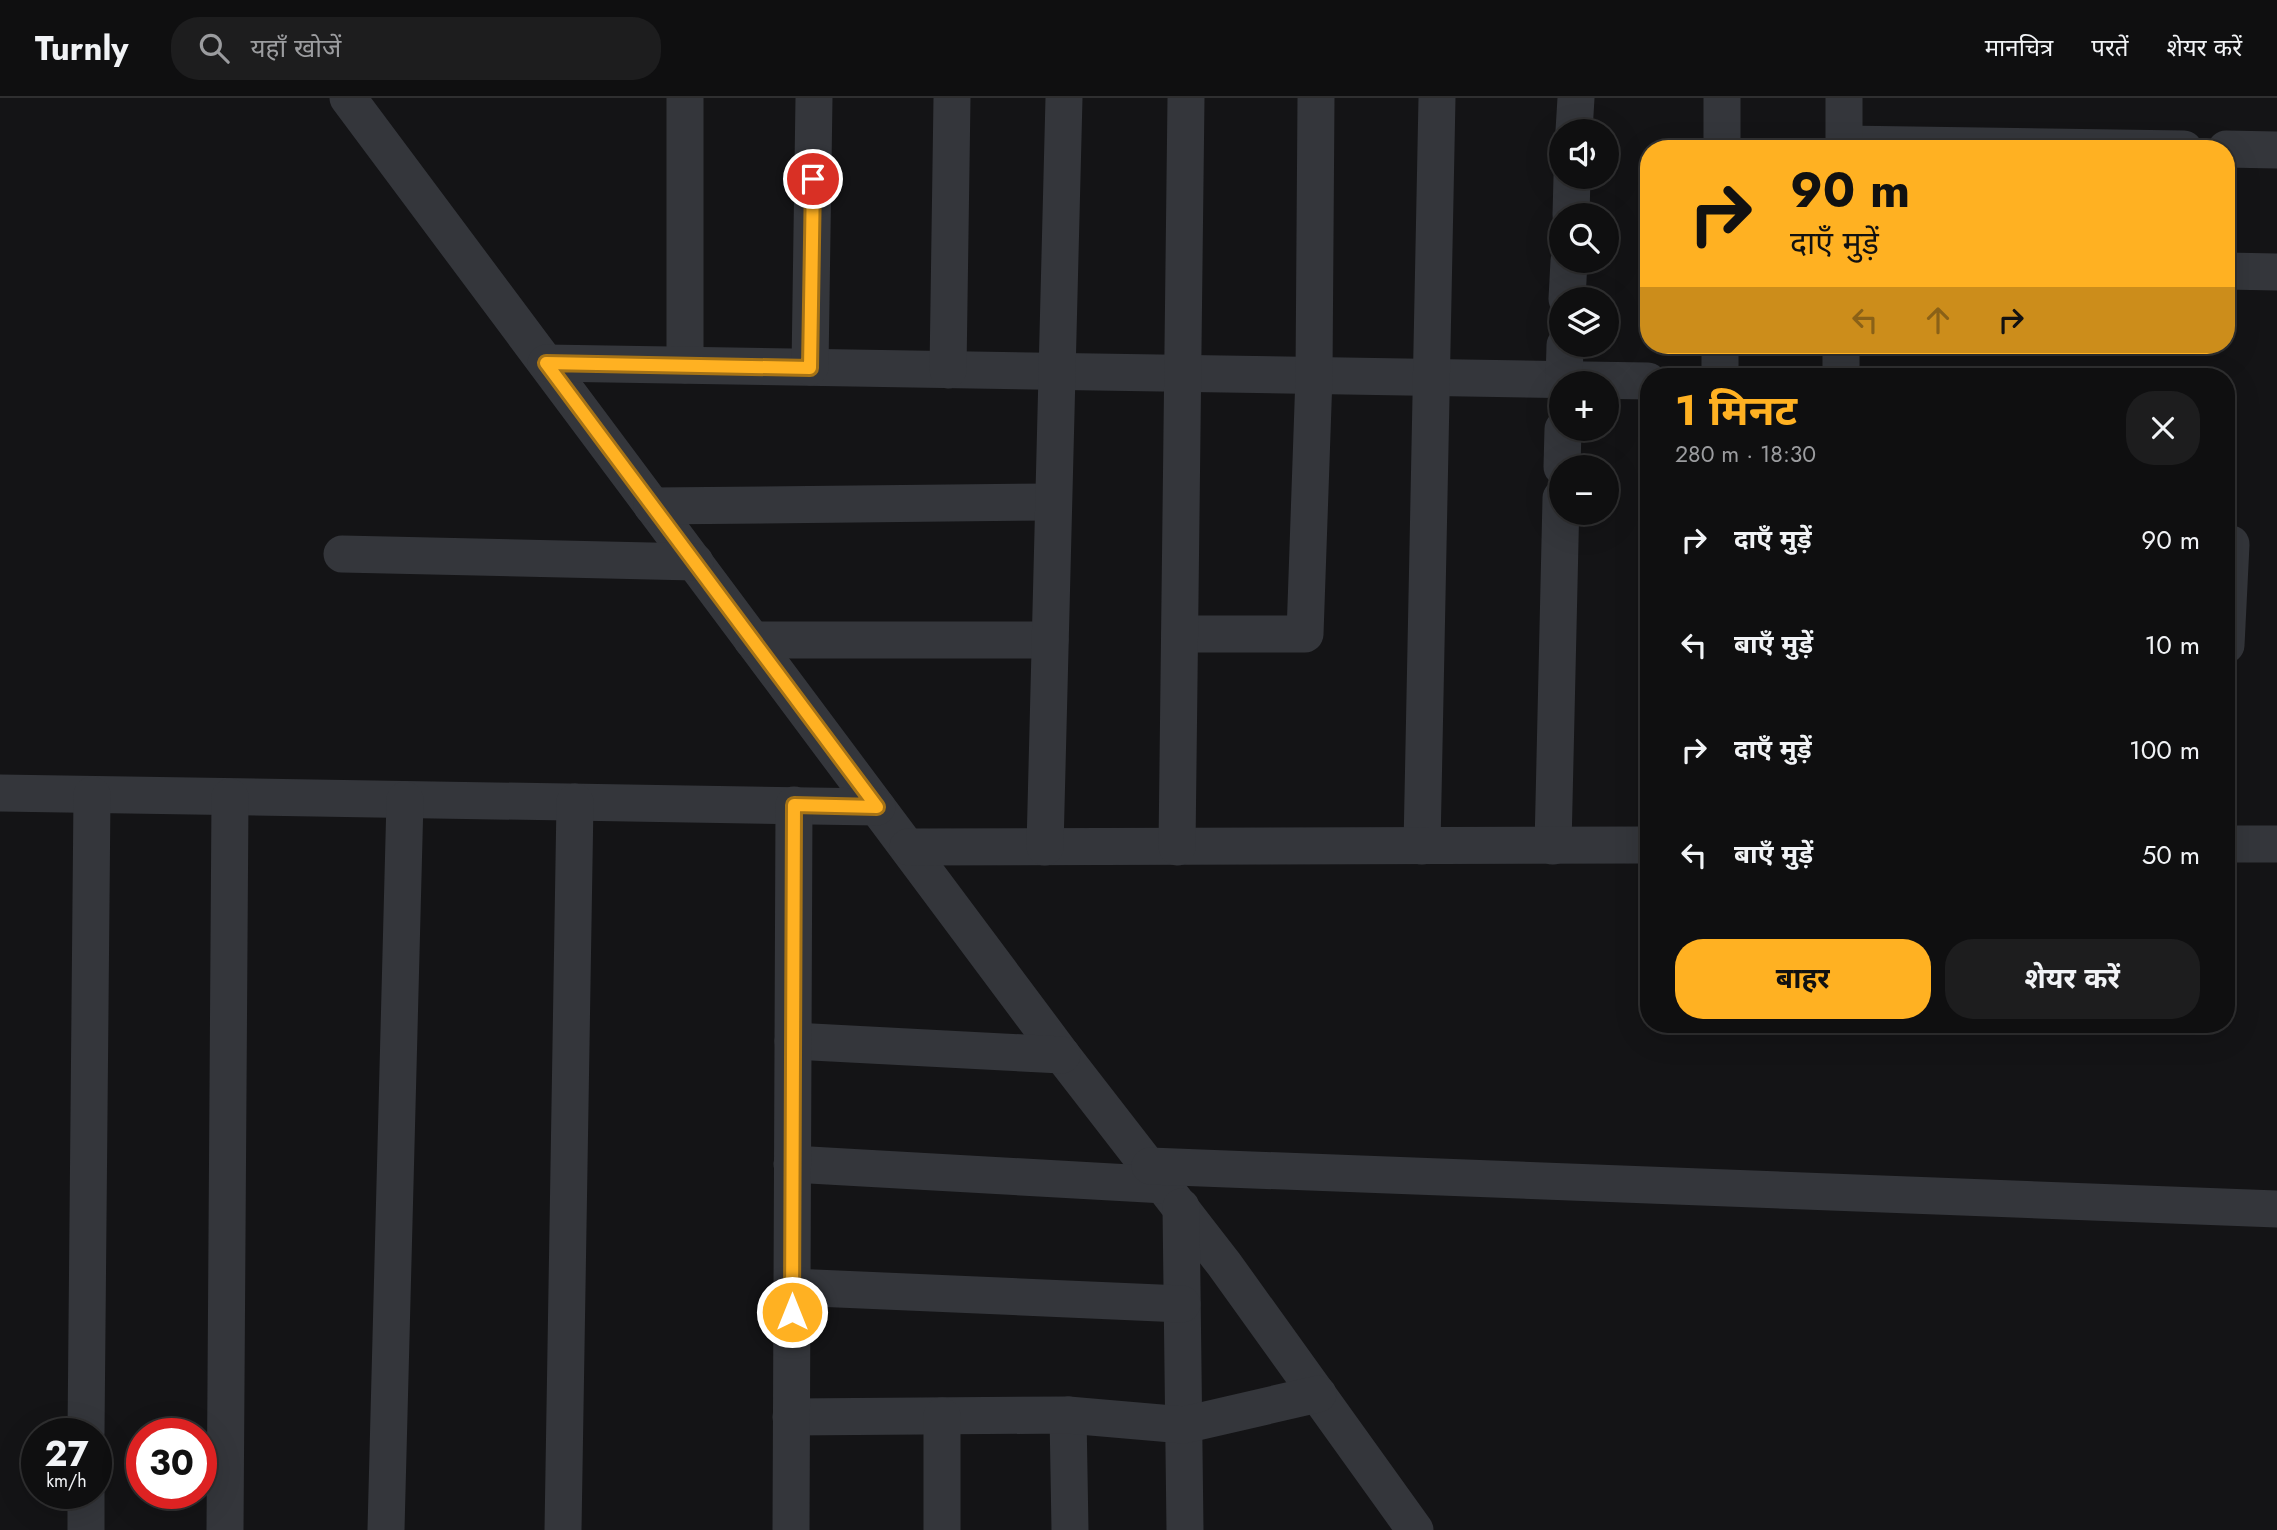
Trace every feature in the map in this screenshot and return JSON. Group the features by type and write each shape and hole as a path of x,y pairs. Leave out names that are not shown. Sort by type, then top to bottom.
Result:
{"street":[{"path":"348,98 1062,1055 1165,1186 1415,1530"},
{"path":"685,98 685,365"},
{"path":"810,368 814,98"},
{"path":"948,370 951,98"},
{"path":"1045,847 1064,98"},
{"path":"1177,846 1186,98"},
{"path":"1180,634 1305,634 1314,376 1316,98"},
{"path":"1422,846 1437,98"},
{"path":"1575,119 1576,98"},
{"path":"1721,140 1722,98"},
{"path":"1844,98 1844,140"},
{"path":"2235,149 2277,150"},
{"path":"2235,271 2277,272"},
{"path":"546,363 1432,378 1564,369 1640,381"},
{"path":"652,506 1053,502"},
{"path":"1553,846 1560,525"},
{"path":"342,554 695,562"},
{"path":"752,640 1050,640"},
{"path":"0,793 877,807"},
{"path":"86,1418 92,795"},
{"path":"225,1530 230,797"},
{"path":"386,1530 405,800"},
{"path":"563,1530 575,802"},
{"path":"791,1530 794,805"},
{"path":"2235,844 2277,844"},
{"path":"908,848 1640,845"},
{"path":"793,1041 1062,1055"},
{"path":"792,1164 1165,1186 2277,1209"},
{"path":"1165,1186 1182,1304 1185,1530"},
{"path":"792,1287 1182,1304"},
{"path":"791,1417 1068,1415 1184,1425 1318,1394"},
{"path":"1068,1415 1070,1530"},
{"path":"942,1416 942,1530"},
{"path":"86,1509 86,1530"}],"route":[{"path":"792,1312 794,805 877,807 546,363 810,368 813,179"}]}
